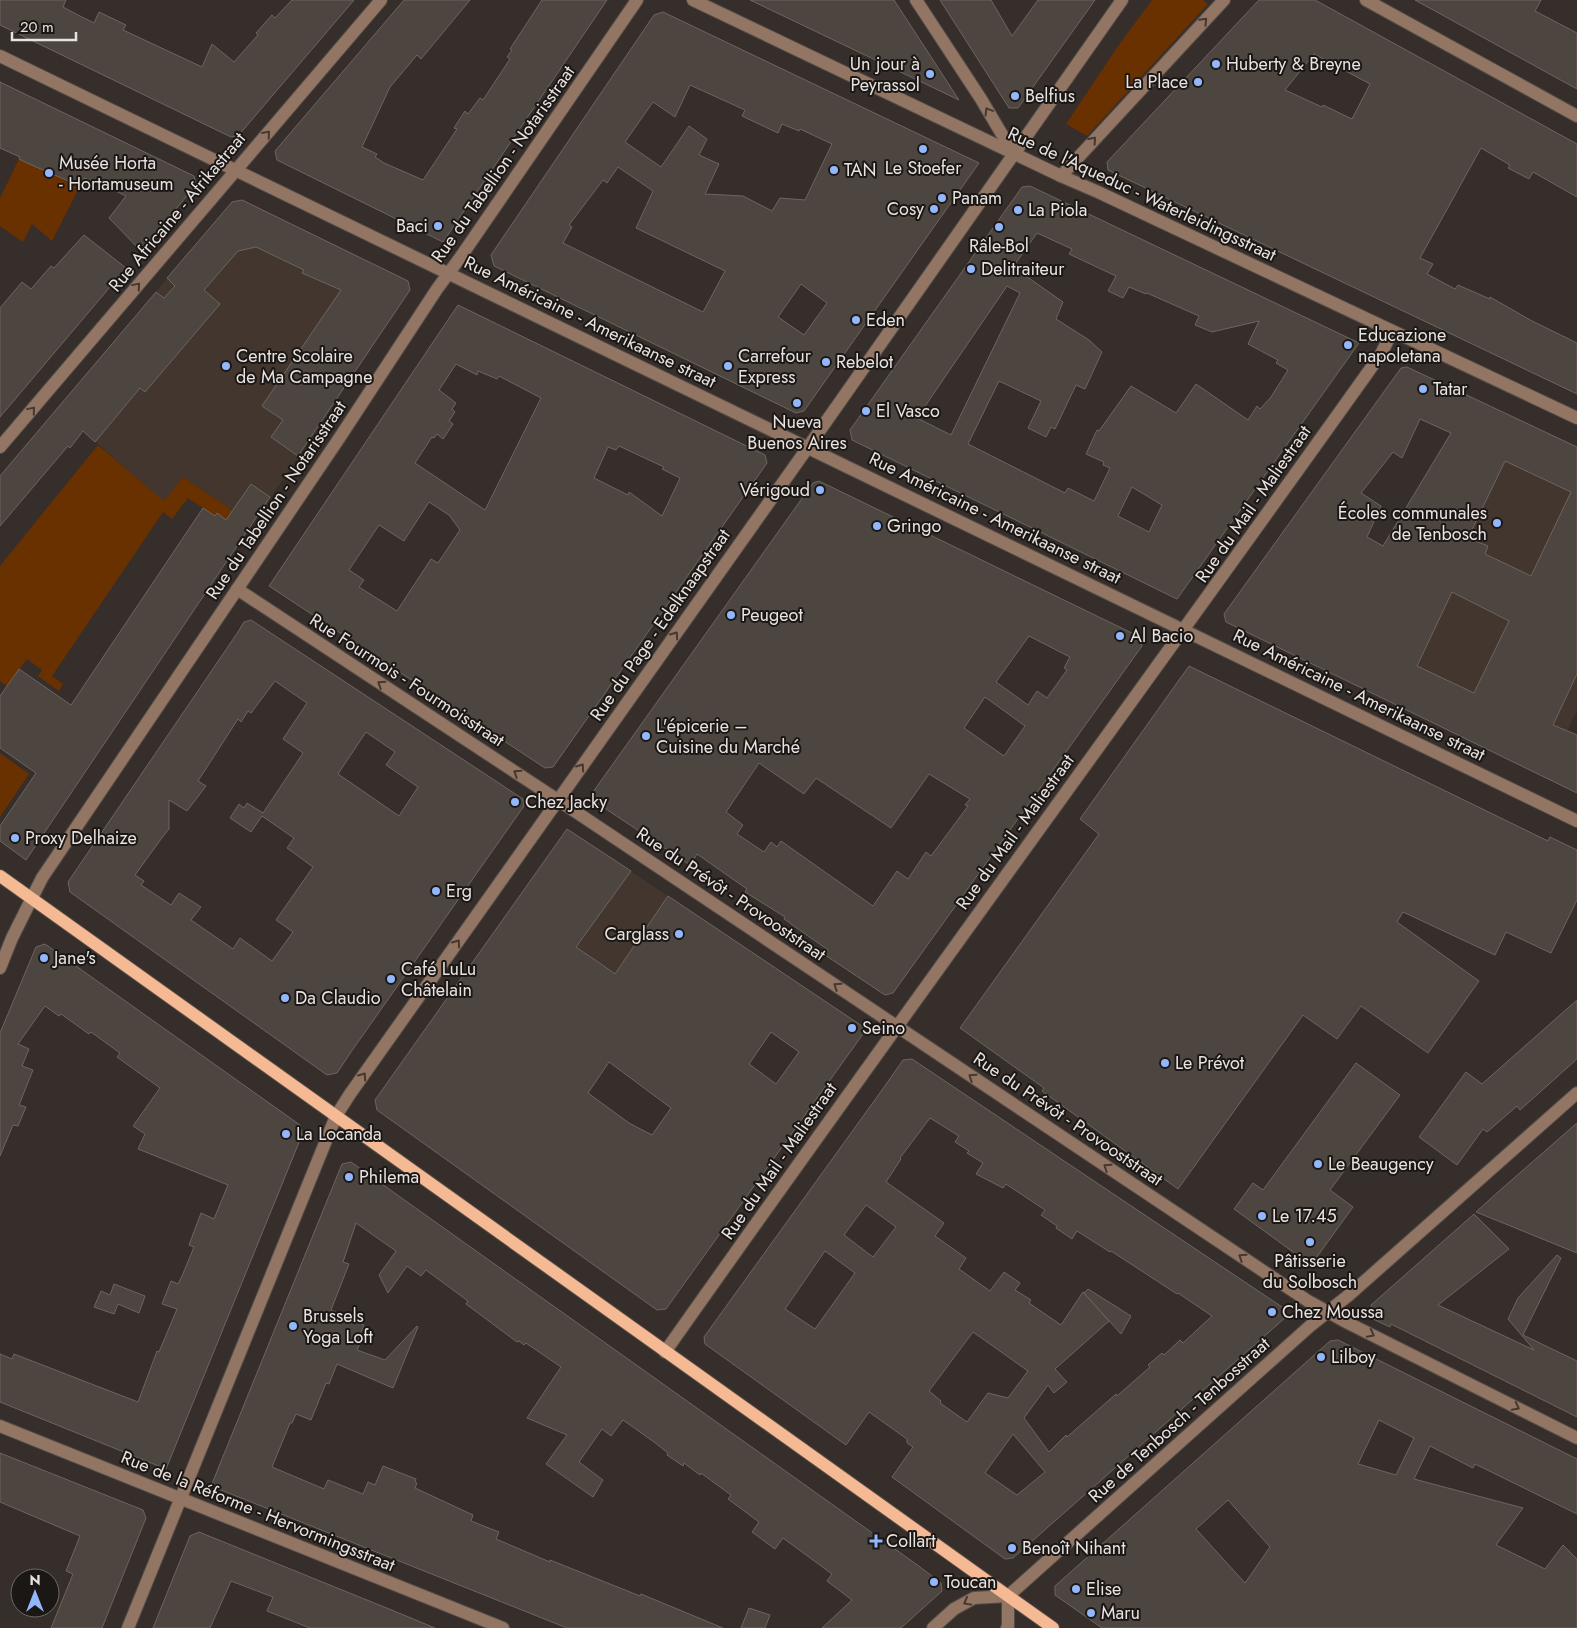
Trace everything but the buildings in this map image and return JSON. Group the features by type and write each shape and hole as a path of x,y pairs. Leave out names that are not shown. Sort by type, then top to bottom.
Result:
{"main road":[{"path":"0,876 1053,1628"}],"street":[{"name":"Rue Africaine - Afrikastraat","path":"0,447 381,0"},
{"name":"Rue du Tabellion - Notarisstraat","path":"0,968 12,938 42,878 449,273 637,0"},
{"name":"Rue de l'Aqueduc - Waterleidingsstraat","path":"693,0 1060,176 1098,192 1577,418"},
{"path":"916,0 981,99 1013,153"},
{"name":"Rue du Page - Edelknaapstraat","path":"128,1628 336,1116 1122,0"},
{"path":"1060,176 1224,0"},
{"path":"1366,0 1577,116"},
{"name":"Rue Américaine - Amerikaanse straat","path":"0,56 1577,820"},
{"name":"Rue du Mail - Maliestraat","path":"666,1352 897,1026 1381,354 1392,332"},
{"name":"Rue Fourmois - Fourmoisstraat","path":"237,589 558,800"},
{"name":"Rue du Prévôt - Provooststraat","path":"558,800 1300,1296 1577,1438"},
{"name":"Rue de Tenbosch - Tenbosstraat","path":"1008,1596 1577,1093"},
{"name":"Rue de la Réforme - Hervormingsstraat","path":"0,1426 503,1628"},
{"path":"933,1628 954,1609 974,1598 1008,1596 1008,1626 1006,1628"}],"shaded area":[{"path":"1152,0 1203,0 1208,4 1087,136 1066,124 1118,46"},
{"path":"19,159 80,186 52,241 32,224 23,242 0,226 0,198"},
{"name":"Centre Scolaire de Ma Campagne","path":"242,200 408,281 410,290 253,524 183,477 164,502 57,408 232,202"},
{"name":"Écoles communales de Tenbosch","path":"1474,401 1577,448 1577,710 1563,740 1528,722 1510,760 1343,679"},
{"path":"98,445 164,501 183,477 253,524 244,535 217,514 215,516 188,498 172,519 163,512 52,676 63,684 59,691 38,676 42,670 27,659 7,686 0,681 0,566"},
{"path":"0,753 29,774 0,817"},
{"path":"567,829 668,896 615,974 514,903"}],"place":[{"name":"Huberty & Breyne","path":"1216,64"},
{"name":"Un jour à Peyrassol","path":"930,74"},
{"name":"La Place","path":"1198,82"},
{"name":"Belfius","path":"1015,96"},
{"name":"Le Stoefer","path":"923,149"},
{"name":"TAN","path":"834,170"},
{"name":"Musée Horta - Hortamuseum","path":"49,173"},
{"name":"Panam","path":"942,198"},
{"name":"Cosy","path":"934,209"},
{"name":"La Piola","path":"1018,210"},
{"name":"Baci","path":"438,226"},
{"name":"Râle-Bol","path":"999,227"},
{"name":"Delitraiteur","path":"971,269"},
{"name":"Eden","path":"856,320"},
{"name":"Educazione napoletana","path":"1348,345"},
{"name":"Rebelot","path":"826,362"},
{"name":"Centre Scolaire de Ma Campagne","path":"226,366"},
{"name":"Carrefour Express","path":"728,366"},
{"name":"Tatar","path":"1423,389"},
{"name":"Nueva Buenos Aires","path":"797,403"},
{"name":"El Vasco","path":"866,411"},
{"name":"Vérigoud","path":"820,490"},
{"name":"Écoles communales de Tenbosch","path":"1497,523"},
{"name":"Gringo","path":"877,526"},
{"name":"Peugeot","path":"731,615"},
{"name":"Al Bacio","path":"1120,636"},
{"name":"L'épicerie – Cuisine du Marché","path":"646,736"},
{"name":"Chez Jacky","path":"515,802"},
{"name":"Proxy Delhaize","path":"15,838"},
{"name":"Erg","path":"436,891"},
{"name":"Carglass","path":"679,934"},
{"name":"Jane's","path":"44,958"},
{"name":"Café LuLu Châtelain","path":"391,979"},
{"name":"Da Claudio","path":"285,998"},
{"name":"Seino","path":"852,1028"},
{"name":"Le Prévot","path":"1165,1063"},
{"name":"La Locanda","path":"286,1134"},
{"name":"Le Beaugency","path":"1318,1164"},
{"name":"Philema","path":"349,1177"},
{"name":"Le 17.45","path":"1262,1216"},
{"name":"Pâtisserie du Solbosch","path":"1310,1242"},
{"name":"Chez Moussa","path":"1272,1312"},
{"name":"Brussels Yoga Loft","path":"293,1326"},
{"name":"Lilboy","path":"1321,1357"},
{"name":"Collart","path":"876,1541"},
{"name":"Benoît Nihant","path":"1012,1548"},
{"name":"Toucan","path":"934,1582"},
{"name":"Elise","path":"1076,1589"},
{"name":"Maru","path":"1091,1613"}]}
